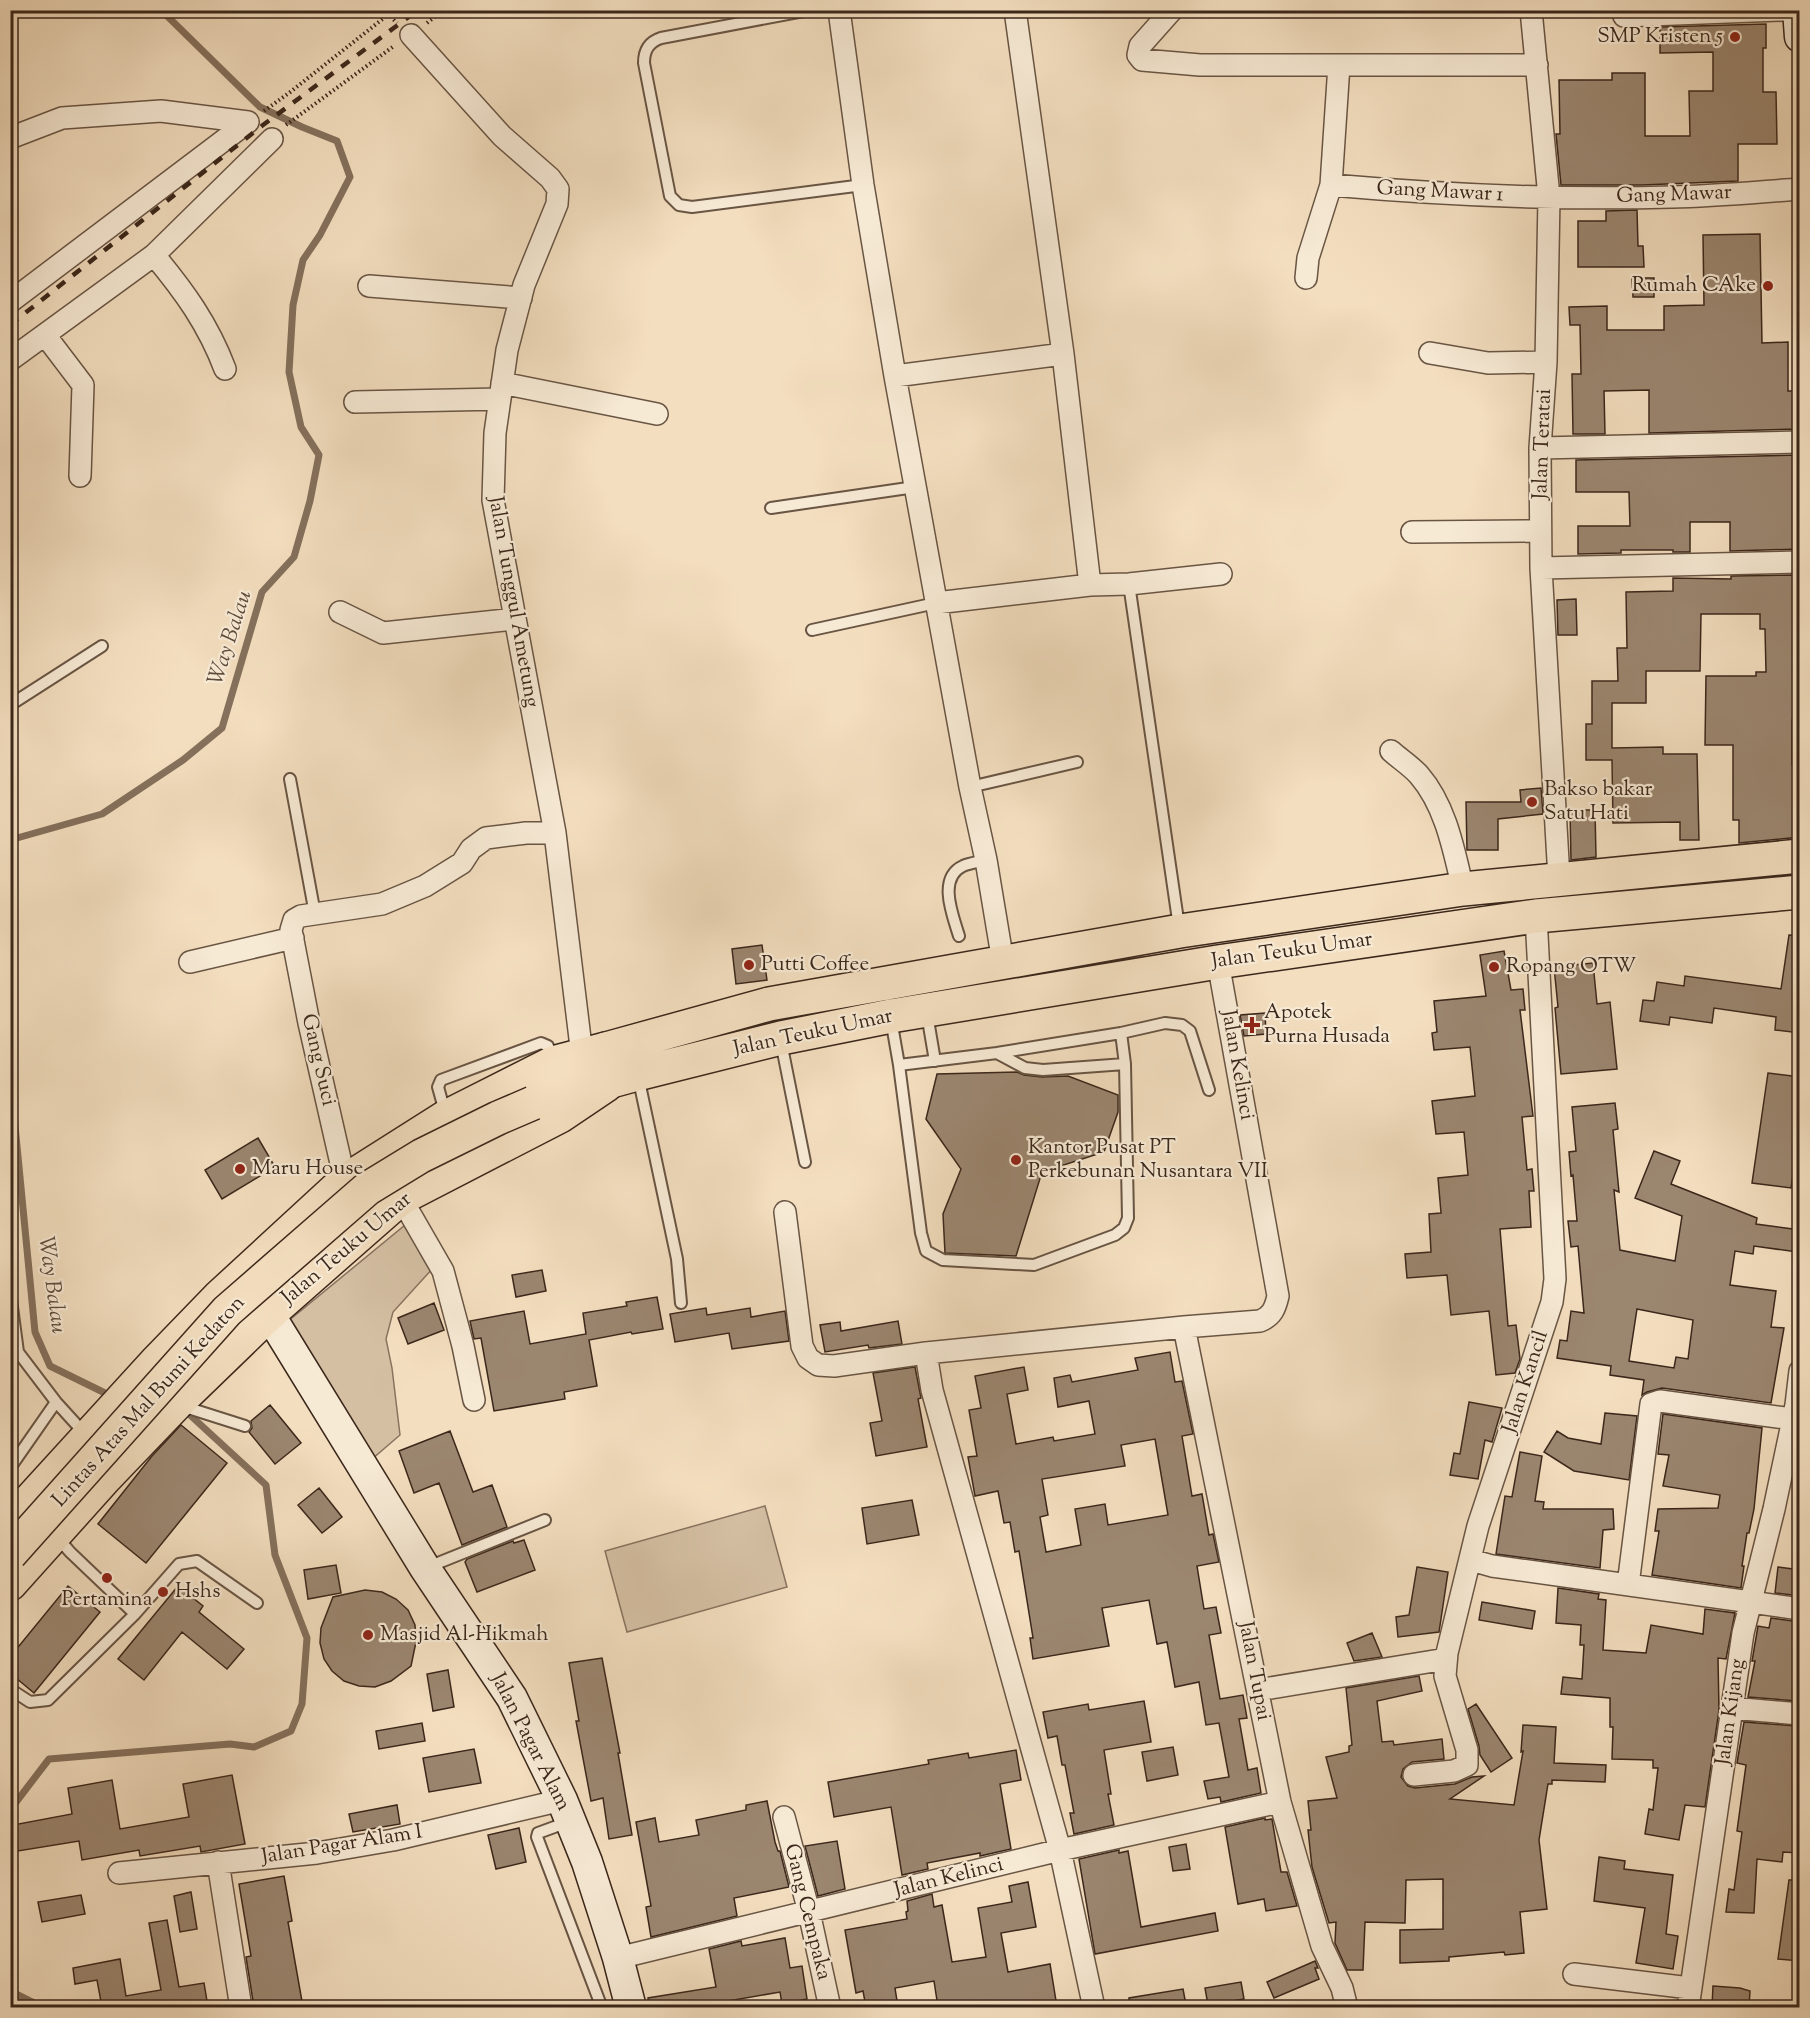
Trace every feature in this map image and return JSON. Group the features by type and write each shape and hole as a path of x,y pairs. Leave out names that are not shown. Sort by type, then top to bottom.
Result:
{"main road":[{"name":"Jalan Teuku Umar","path":"21,1511 158,1360 219,1297 345,1181 446,1117 594,1069 769,1004 1180,930 1463,889 1800,856"},
{"name":"Jalan Teuku Umar","path":"10,1584 106,1477 194,1405 269,1314 401,1198 560,1116 594,1069 781,1038 891,1016 1218,962 1536,916 1800,892"},
{"name":"Lintas Atas Mal Bumi Kedaton","path":"10,1554 227,1311 367,1189 421,1156 533,1102 594,1069"},
{"path":"158,1360 154,1374 159,1388 194,1405"},
{"path":"21,1511 55,1492 66,1497 67,1515 56,1533"}],"street":[{"path":"838,10 863,184 895,376 1003,962"},
{"path":"1016,10 1063,354 1090,585"},
{"path":"1172,10 1140,46 1138,55 1142,60 1200,65 1537,65"},
{"name":"Jalan Teratai","path":"1531,10 1549,196 1546,362 1540,448 1540,531 1559,878"},
{"path":"1624,16 1783,10"},
{"path":"1798,10 1800,37"},
{"name":"Jalan Tunggul Ametung","path":"411,35 502,136 550,178 558,189 557,204 524,285 507,350 495,433 493,500 555,832 594,1069"},
{"path":"1306,278 1308,258 1331,184 1339,64"},
{"path":"10,138 62,118 161,111 248,122 10,302"},
{"path":"10,360 154,255 272,139"},
{"name":"Gang Mawar 1","path":"1331,184 1396,191 1549,196"},
{"name":"Gang Mawar","path":"1549,196 1672,197 1800,189"},
{"path":"154,255 184,291 214,340 225,369"},
{"path":"369,286 521,298"},
{"path":"45,335 83,385 80,476"},
{"path":"1430,353 1488,363 1546,362"},
{"path":"895,376 1063,354"},
{"path":"355,402 501,391 657,414"},
{"path":"1540,448 1800,442"},
{"path":"1412,532 1540,531"},
{"path":"1541,568 1800,562"},
{"path":"936,603 1090,585 1129,584 1221,574"},
{"path":"340,612 383,633 515,619"},
{"path":"1390,751 1419,776 1434,797 1451,841 1463,889"},
{"path":"190,962 293,938 291,930 294,920 301,916 382,904 424,886 462,863 471,849 486,838 555,832"},
{"name":"Jalan Kancil","path":"1414,1775 1454,1771 1467,1766 1467,1750 1445,1676 1446,1659 1478,1526 1552,1302 1555,1279 1536,916"},
{"name":"Gang Suci","path":"293,938 309,1023 345,1181"},
{"name":"Jalan Kelinci","path":"1184,1327 1260,1321 1268,1318 1275,1309 1278,1296 1218,962"},
{"path":"401,1198 443,1271 463,1346 474,1400"},
{"path":"785,1212 802,1346 808,1358 818,1365 834,1366 926,1353 1184,1327"},
{"name":"Jalan Pagar Alam","path":"269,1314 425,1568 512,1698 566,1811 587,1862 618,1958 617,2005"},
{"name":"Jalan Tupai","path":"1184,1327 1280,1802 1322,1946 1342,1988 1347,2007"},
{"path":"926,1353 932,1390 1060,1850 1094,2007"},
{"name":"Jalan Kijang","path":"1689,1998 1743,1633 1796,1420 1800,1371"},
{"path":"1628,1585 1649,1407 1653,1402 1660,1401 1796,1420"},
{"path":"1471,1560 1492,1566 1800,1609"},
{"path":"1258,1690 1446,1659"},
{"path":"1731,1708 1800,1714"},
{"name":"Jalan Kelinci","path":"618,1958 1060,1850 1280,1802"},
{"name":"Jalan Pagar Alam I","path":"119,1873 317,1853 566,1811"},
{"name":"Gang Cempaka","path":"784,1817 809,1912 830,2007"},
{"path":"218,1862 242,2007"},
{"path":"1574,1974 1689,1998"}],"lane":[{"path":"809,10 661,38 652,41 646,49 644,63 670,196 679,205 692,207 863,184"},
{"path":"771,508 915,487"},
{"path":"1129,584 1180,930"},
{"path":"812,630 936,603"},
{"path":"10,705 102,646"},
{"path":"970,787 1077,762"},
{"path":"290,779 315,914"},
{"path":"959,936 948,891 950,878 961,866 986,860"},
{"path":"927,1011 935,1061"},
{"path":"891,1016 921,1233 926,1251 943,1260 1034,1265 1115,1236 1124,1228 1128,1218 1125,1064 1121,1033"},
{"path":"899,1065 997,1053 1121,1033 1165,1023 1182,1025 1190,1031 1209,1090"},
{"path":"781,1038 805,1162"},
{"path":"997,1053 1025,1068 1043,1070 1125,1064"},
{"path":"594,1069 677,1259 681,1303"},
{"path":"10,1292 18,1353 56,1402 88,1437"},
{"path":"10,1468 56,1402"},
{"path":"194,1405 244,1426"},
{"path":"425,1568 545,1520"},
{"path":"56,1533 70,1552 135,1614"},
{"path":"10,1689 30,1702 48,1701 135,1614 179,1564 197,1561 257,1604"},
{"path":"566,1811 538,1833 537,1837 617,2005"}],"path":[{"path":"262,112 394,10"},
{"path":"297,116 443,10"}],"shaded area":[{"path":"410,1221 433,1268 393,1312 386,1339 400,1435 365,1465 281,1327"},
{"path":"765,1506 787,1587 627,1632 605,1551"}],"building":[{"path":"1766,24 1766,48 1763,48 1763,92 1776,92 1777,144 1738,144 1738,181 1642,185 1561,185 1556,134 1560,134 1559,80 1612,80 1612,73 1645,73 1645,136 1690,136 1689,91 1713,91 1713,52 1660,53 1660,27"},
{"path":"1637,210 1638,246 1643,246 1644,267 1578,267 1578,221 1606,221 1606,211"},
{"path":"1760,234 1762,343 1788,342 1788,391 1798,391 1798,429 1649,433 1649,390 1604,391 1605,434 1573,434 1572,374 1581,374 1580,325 1570,325 1569,307 1607,306 1607,330 1664,330 1664,306 1704,305 1703,235"},
{"path":"1632,278 1654,278 1654,297 1633,297"},
{"path":"1800,455 1800,549 1730,551 1730,522 1690,522 1690,552 1621,550 1621,553 1578,554 1578,526 1630,526 1629,492 1576,492 1576,460"},
{"path":"1798,575 1800,657 1794,657 1794,699 1800,699 1800,719 1792,720 1792,765 1800,765 1800,837 1739,843 1739,820 1733,820 1733,745 1705,745 1706,676 1756,676 1756,672 1766,672 1765,629 1760,629 1760,614 1701,614 1700,671 1646,671 1646,703 1612,703 1612,748 1663,747 1663,754 1697,754 1699,840 1680,840 1680,822 1613,823 1612,760 1586,760 1586,724 1592,724 1592,681 1618,681 1617,648 1627,648 1626,592 1673,591 1673,578 1731,579 1731,576"},
{"path":"1576,599 1577,635 1558,635 1557,600"},
{"path":"1541,788 1543,814 1498,819 1498,850 1467,850 1466,802 1521,802 1520,790"},
{"path":"1570,810 1595,810 1596,857 1571,860"},
{"path":"1789,935 1800,936 1800,1033 1775,1030 1776,1017 1714,1008 1712,1023 1670,1017 1669,1025 1640,1021 1643,1000 1654,1001 1657,982 1684,986 1685,976 1781,989"},
{"name":"Putti Coffee","path":"762,945 767,980 736,984 732,949"},
{"path":"1504,951 1511,990 1523,989 1525,1010 1520,1010 1533,1116 1522,1117 1527,1170 1532,1169 1534,1191 1529,1191 1531,1227 1500,1229 1508,1326 1516,1325 1520,1359 1515,1373 1496,1375 1489,1311 1451,1315 1447,1275 1407,1278 1405,1254 1431,1252 1429,1214 1441,1213 1438,1178 1468,1175 1464,1132 1436,1134 1432,1101 1475,1096 1470,1047 1434,1050 1432,1033 1437,1032 1434,1001 1486,996 1480,955"},
{"path":"1593,963 1597,1004 1610,1002 1617,1069 1561,1074 1554,967"},
{"name":"Apotek Purna Husada","path":"1265,1013 1266,1034 1244,1036 1240,1015"},
{"name":"Kantor Pusat PT Perkebunan Nusantara VII","path":"1017,1072 1042,1077 1068,1076 1118,1095 1118,1112 1104,1152 1042,1172 1016,1256 945,1253 943,1214 961,1169 926,1119 937,1074"},
{"path":"1768,1073 1800,1077 1793,1131 1799,1132 1791,1188 1752,1183"},
{"path":"1615,1103 1618,1129 1613,1130 1619,1192 1614,1190 1620,1250 1675,1261 1682,1216 1635,1198 1654,1151 1680,1161 1671,1184 1757,1218 1756,1224 1800,1230 1797,1252 1754,1246 1753,1254 1735,1251 1730,1285 1776,1291 1771,1327 1784,1328 1771,1403 1662,1388 1642,1395 1644,1380 1610,1375 1611,1366 1557,1358 1560,1340 1567,1341 1571,1311 1584,1313 1578,1246 1571,1247 1568,1221 1577,1221 1569,1152 1576,1151 1572,1107","holes":["1637,1309 1693,1320 1688,1359 1676,1357 1674,1368 1629,1361"]},
{"name":"Maru House","path":"258,1138 275,1167 222,1199 205,1170"},
{"path":"542,1270 546,1291 516,1297 512,1275"},
{"path":"657,1297 663,1329 589,1340 597,1386 564,1392 565,1399 494,1411 481,1338 474,1339 470,1321 524,1311 530,1344 586,1334 583,1313 627,1306 626,1302"},
{"path":"434,1303 444,1330 408,1344 398,1318"},
{"path":"706,1308 707,1315 750,1308 751,1317 785,1311 789,1341 732,1349 729,1333 675,1342 670,1314"},
{"path":"898,1321 902,1344 869,1348 868,1345 825,1352 820,1325 840,1322 841,1331"},
{"path":"1170,1352 1175,1382 1182,1381 1193,1434 1182,1436 1192,1496 1202,1494 1209,1535 1213,1534 1219,1562 1197,1566 1204,1609 1216,1607 1221,1633 1209,1635 1220,1699 1243,1695 1247,1718 1239,1719 1248,1770 1257,1768 1261,1793 1221,1802 1220,1797 1208,1799 1204,1781 1229,1777 1219,1723 1206,1725 1199,1682 1175,1687 1167,1642 1157,1644 1149,1600 1102,1608 1109,1646 1033,1659 1030,1638 1033,1638 1019,1551 1015,1552 1010,1522 1004,1523 998,1491 975,1496 968,1457 977,1456 969,1410 981,1408 975,1376 1024,1367 1028,1390 1007,1394 1016,1444 1053,1437 1054,1441 1095,1434 1089,1401 1058,1407 1054,1378 1070,1375 1072,1382 1138,1370 1135,1358","holes":["1155,1439 1168,1515 1108,1525 1105,1504 1075,1509 1081,1545 1046,1552 1040,1517 1048,1515 1042,1479 1125,1466 1121,1445"]},
{"path":"915,1367 927,1447 876,1456 870,1423 882,1421 873,1373"},
{"path":"1469,1402 1502,1408 1492,1442 1485,1440 1478,1479 1450,1475 1454,1453 1460,1454"},
{"path":"270,1405 301,1443 275,1464 249,1432 252,1428 251,1421"},
{"path":"1605,1413 1637,1416 1629,1480 1574,1471 1544,1452 1557,1431 1568,1438 1601,1444"},
{"path":"1663,1414 1762,1428 1754,1509 1749,1533 1747,1533 1741,1588 1652,1575 1659,1531 1655,1531 1658,1509 1718,1508 1720,1495 1663,1486 1669,1455 1658,1454"},
{"path":"181,1425 227,1463 146,1563 98,1524 152,1456"},
{"path":"450,1431 473,1492 492,1485 507,1527 462,1545 439,1483 414,1493 399,1451"},
{"path":"1520,1452 1542,1456 1535,1501 1544,1502 1543,1509 1613,1509 1614,1529 1603,1530 1600,1568 1496,1554 1505,1496 1512,1497"},
{"path":"319,1488 342,1517 322,1533 298,1505"},
{"path":"912,1500 919,1535 867,1544 862,1508"},
{"path":"524,1540 535,1570 477,1592 465,1562 467,1559 513,1541 514,1543"},
{"path":"336,1565 341,1593 308,1599 304,1570"},
{"path":"1417,1567 1448,1572 1439,1632 1398,1637 1396,1617 1409,1615"},
{"path":"1778,1567 1800,1570 1800,1596 1775,1593"},
{"path":"68,1586 100,1612 34,1693 10,1673 10,1657"},
{"path":"178,1586 203,1606 199,1612 244,1649 227,1669 182,1632 144,1680 118,1659"},
{"path":"1558,1588 1599,1594 1598,1599 1606,1600 1603,1650 1646,1653 1651,1625 1703,1634 1705,1609 1735,1613 1726,1659 1718,1658 1719,1710 1705,1807 1685,1805 1679,1840 1645,1834 1649,1809 1653,1810 1658,1768 1653,1768 1653,1760 1612,1759 1613,1727 1610,1727 1610,1698 1561,1694 1563,1677 1582,1679 1584,1645 1580,1645 1581,1625 1556,1623"},
{"name":"Masjid Al-Hikmah","path":"365,1590 382,1592 396,1599 408,1610 415,1625 416,1642 411,1666 391,1681 375,1687 359,1686 344,1681 332,1671 324,1659 320,1643 321,1628 333,1597"},
{"path":"1482,1602 1535,1611 1532,1629 1479,1620"},
{"path":"1771,1618 1800,1622 1797,1701 1748,1697 1755,1661 1752,1661 1758,1626 1769,1628"},
{"path":"1372,1633 1382,1657 1354,1661 1347,1643"},
{"path":"602,1658 620,1753 618,1753 632,1835 609,1839 603,1798 591,1801 576,1721 579,1721 569,1663"},
{"path":"448,1670 454,1707 433,1711 427,1674"},
{"path":"1419,1676 1422,1691 1377,1701 1382,1742 1393,1741 1394,1745 1442,1739 1444,1759 1412,1762 1403,1769 1401,1777 1408,1786 1415,1788 1455,1784 1472,1777 1484,1776 1450,1799 1514,1805 1523,1751 1521,1752 1523,1725 1556,1727 1554,1763 1606,1765 1605,1782 1552,1780 1552,1784 1548,1784 1539,1840 1547,1909 1520,1912 1524,1953 1505,1955 1504,1952 1449,1957 1449,1961 1400,1963 1400,1930 1443,1929 1443,1879 1406,1880 1405,1923 1365,1922 1363,1970 1347,1970 1335,1943 1336,1922 1329,1923 1312,1867 1308,1801 1337,1798 1326,1757 1349,1752 1349,1746 1352,1745 1346,1688"},
{"path":"1144,1701 1151,1742 1104,1750 1111,1794 1108,1794 1114,1825 1074,1834 1070,1813 1074,1813 1065,1765 1062,1765 1057,1736 1048,1738 1043,1712 1088,1704 1089,1710"},
{"path":"1476,1704 1512,1758 1491,1772 1480,1755 1468,1709"},
{"path":"1744,1722 1796,1726 1795,1730 1800,1730 1800,1853 1783,1852 1782,1862 1757,1859 1754,1913 1726,1912 1729,1889 1734,1890 1742,1832 1737,1831 1746,1765 1737,1763"},
{"path":"422,1723 425,1741 379,1749 376,1731"},
{"path":"1173,1747 1178,1775 1147,1781 1142,1752"},
{"path":"474,1749 481,1783 429,1792 423,1758"},
{"path":"1016,1750 1021,1780 1000,1784 1011,1849 980,1856 980,1853 927,1863 928,1869 902,1875 891,1807 834,1817 828,1782 929,1764 928,1760 968,1753 969,1758"},
{"path":"232,1775 245,1844 201,1852 200,1846 140,1856 139,1850 82,1860 79,1841 18,1851 13,1825 72,1814 68,1788 112,1780 120,1829 189,1817 183,1784"},
{"path":"767,1801 775,1842 780,1851 789,1887 734,1898 737,1916 651,1937 646,1907 651,1906 636,1822 655,1818 659,1842 699,1835 696,1820 746,1810 746,1805"},
{"path":"397,1805 400,1824 353,1832 349,1814"},
{"path":"1265,1818 1265,1820 1272,1819 1281,1872 1287,1872 1297,1906 1266,1911 1264,1899 1238,1904 1225,1827"},
{"path":"519,1828 526,1862 496,1869 488,1835"},
{"path":"837,1841 845,1889 818,1896 805,1846"},
{"path":"1186,1844 1190,1869 1173,1871 1169,1847"},
{"path":"1119,1850 1119,1853 1128,1851 1141,1927 1215,1913 1218,1931 1095,1954 1079,1859"},
{"path":"1599,1857 1625,1861 1624,1869 1673,1875 1666,1934 1678,1936 1673,1969 1636,1963 1645,1908 1594,1901"},
{"path":"284,1876 292,1921 288,1922 303,2007 254,2007 246,1957 251,1956 239,1884"},
{"path":"1789,1880 1800,1880 1800,1961 1778,1959"},
{"path":"1028,1882 1036,1927 1001,1933 1008,1972 1050,1964 1057,2007 938,2007 934,1981 895,1988 898,2007 866,2007 863,1991 856,1993 845,1930 907,1919 907,1901 932,1894 934,1907 942,1905 952,1962 986,1957 978,1908 1012,1902 1009,1886"},
{"path":"191,1892 197,1929 180,1932 174,1896"},
{"path":"81,1895 85,1914 42,1922 38,1902"},
{"path":"167,1920 179,1987 204,1983 208,2007 102,2007 97,1980 75,1984 73,1968 120,1959 126,1996 161,1990 149,1923"},
{"path":"785,1938 790,1968 802,1966 807,1999 782,2004 780,1992 705,2005 706,2007 649,2007 648,1998 716,1987 709,1949 741,1941 742,1946"},
{"path":"1315,1961 1319,1979 1274,1998 1267,1982"},
{"path":"1241,1982 1244,1999 1208,2005 1205,1988"},
{"path":"1713,1986 1750,1991 1749,2007 1712,2007"},
{"path":"1183,1989 1186,2005 1129,2007 1129,1998"}],"waterway":[{"name":"Way Balau","path":"10,840 102,814 183,760 222,728 262,592 294,557 310,501 319,455 301,427 289,372 293,305 303,260 320,235 350,177 337,141 260,107 161,10"},
{"name":"Way Balau","path":"10,1074 35,1332 50,1366 105,1393"},
{"path":"10,1810 49,1759 230,1744 254,1747 291,1731 302,1704 307,1638 275,1555 266,1485 190,1415"},
{"path":"10,1991 44,2008"}],"railway":[{"path":"10,325 263,125 418,10"}],"place":[{"name":"SMP Kristen 5","path":"1735,37"},
{"name":"Rumah CAke","path":"1768,286"},
{"name":"Bakso bakar Satu Hati","path":"1532,802"},
{"name":"Putti Coffee","path":"749,965"},
{"name":"Ropang OTW","path":"1494,967"},
{"name":"Apotek Purna Husada","path":"1252,1025"},
{"name":"Kantor Pusat PT Perkebunan Nusantara VII","path":"1016,1160"},
{"name":"Maru House","path":"240,1169"},
{"name":"Pertamina","path":"107,1578"},
{"name":"Hshs","path":"163,1592"},
{"name":"Masjid Al-Hikmah","path":"368,1635"}]}
